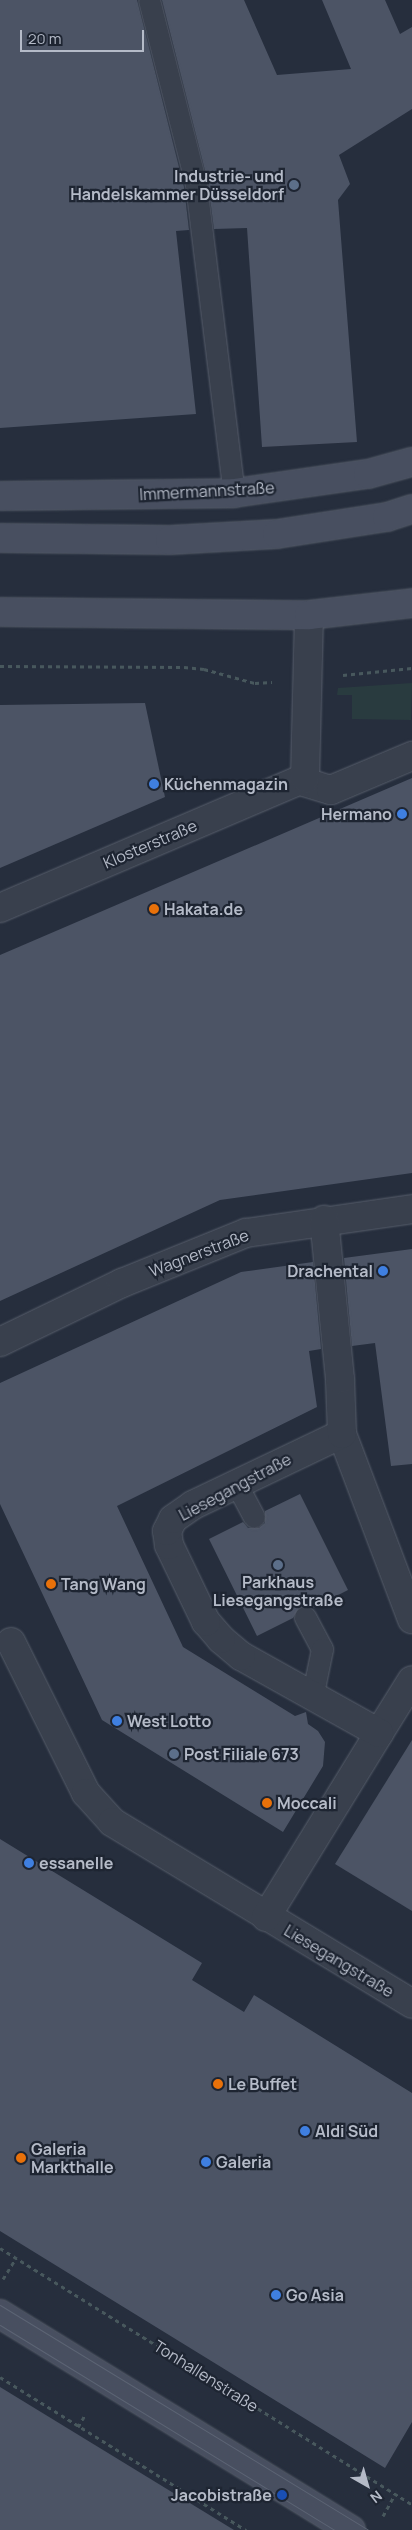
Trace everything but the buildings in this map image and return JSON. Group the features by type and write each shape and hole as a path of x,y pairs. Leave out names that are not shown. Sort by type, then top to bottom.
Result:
{"street":[{"name":"Immermannstraße","path":"0,496 234,493 368,474 412,462"},
{"path":"0,538 170,540 277,534 386,517 412,509"},
{"path":"0,612 309,616 412,603"},
{"path":"309,616 307,774 301,781 331,790 412,756"},
{"name":"Klosterstraße","path":"0,908 301,781"},
{"name":"Wagnerstraße","path":"0,1342 122,1283 246,1233 324,1220 412,1209"},
{"path":"324,1220 340,1379 342,1434 412,1619"},
{"name":"Liesegangstraße","path":"342,1434 193,1505 173,1519 167,1532 169,1545 206,1622 221,1639 241,1656 312,1693 379,1733"},
{"name":"Liesegangstraße","path":"4,1638 86,1793 112,1822 412,2004"},
{"name":"Liesegangstraße","path":"266,1917 412,1680"},
{"path":"0,2314 351,2530"}],"lane":[{"path":"149,0 196,185 234,493"},
{"path":"237,1484 254,1517"},
{"path":"305,1617 322,1649 312,1693"}],"path":[{"path":"0,666 184,667 204,669 254,684"},
{"path":"308,678 412,668"},
{"name":"Tonhallenstraße","path":"0,2248 412,2504"},
{"path":"0,2284 16,2258"},
{"path":"0,2377 78,2428 246,2530"},
{"path":"78,2428 85,2415"},
{"path":"390,2504 395,2494"}],"shaded area":[{"path":"412,683 411,720 352,719 352,695 337,695 338,688"}],"tram line":[{"path":"0,2305 368,2530"},
{"path":"0,2325 335,2530"}],"place":[{"name":"Industrie- und Handelskammer Düsseldorf","path":"294,185"},
{"name":"Küchenmagazin","path":"154,784"},
{"name":"Hermano","path":"402,814"},
{"name":"Hakata.de","path":"154,909"},
{"name":"Drachental","path":"383,1271"},
{"name":"Parkhaus Liesegangstraße","path":"278,1565"},
{"name":"Tang Wang","path":"51,1584"},
{"name":"West Lotto","path":"117,1721"},
{"name":"Post Filiale 673","path":"174,1754"},
{"name":"Moccali","path":"267,1803"},
{"name":"essanelle","path":"29,1863"},
{"name":"Le Buffet","path":"218,2084"},
{"name":"Aldi Süd","path":"305,2131"},
{"name":"Galeria Markthalle","path":"21,2158"},
{"name":"Galeria","path":"206,2162"},
{"name":"Go Asia","path":"276,2295"},
{"name":"Jacobistraße","path":"282,2495"}]}
